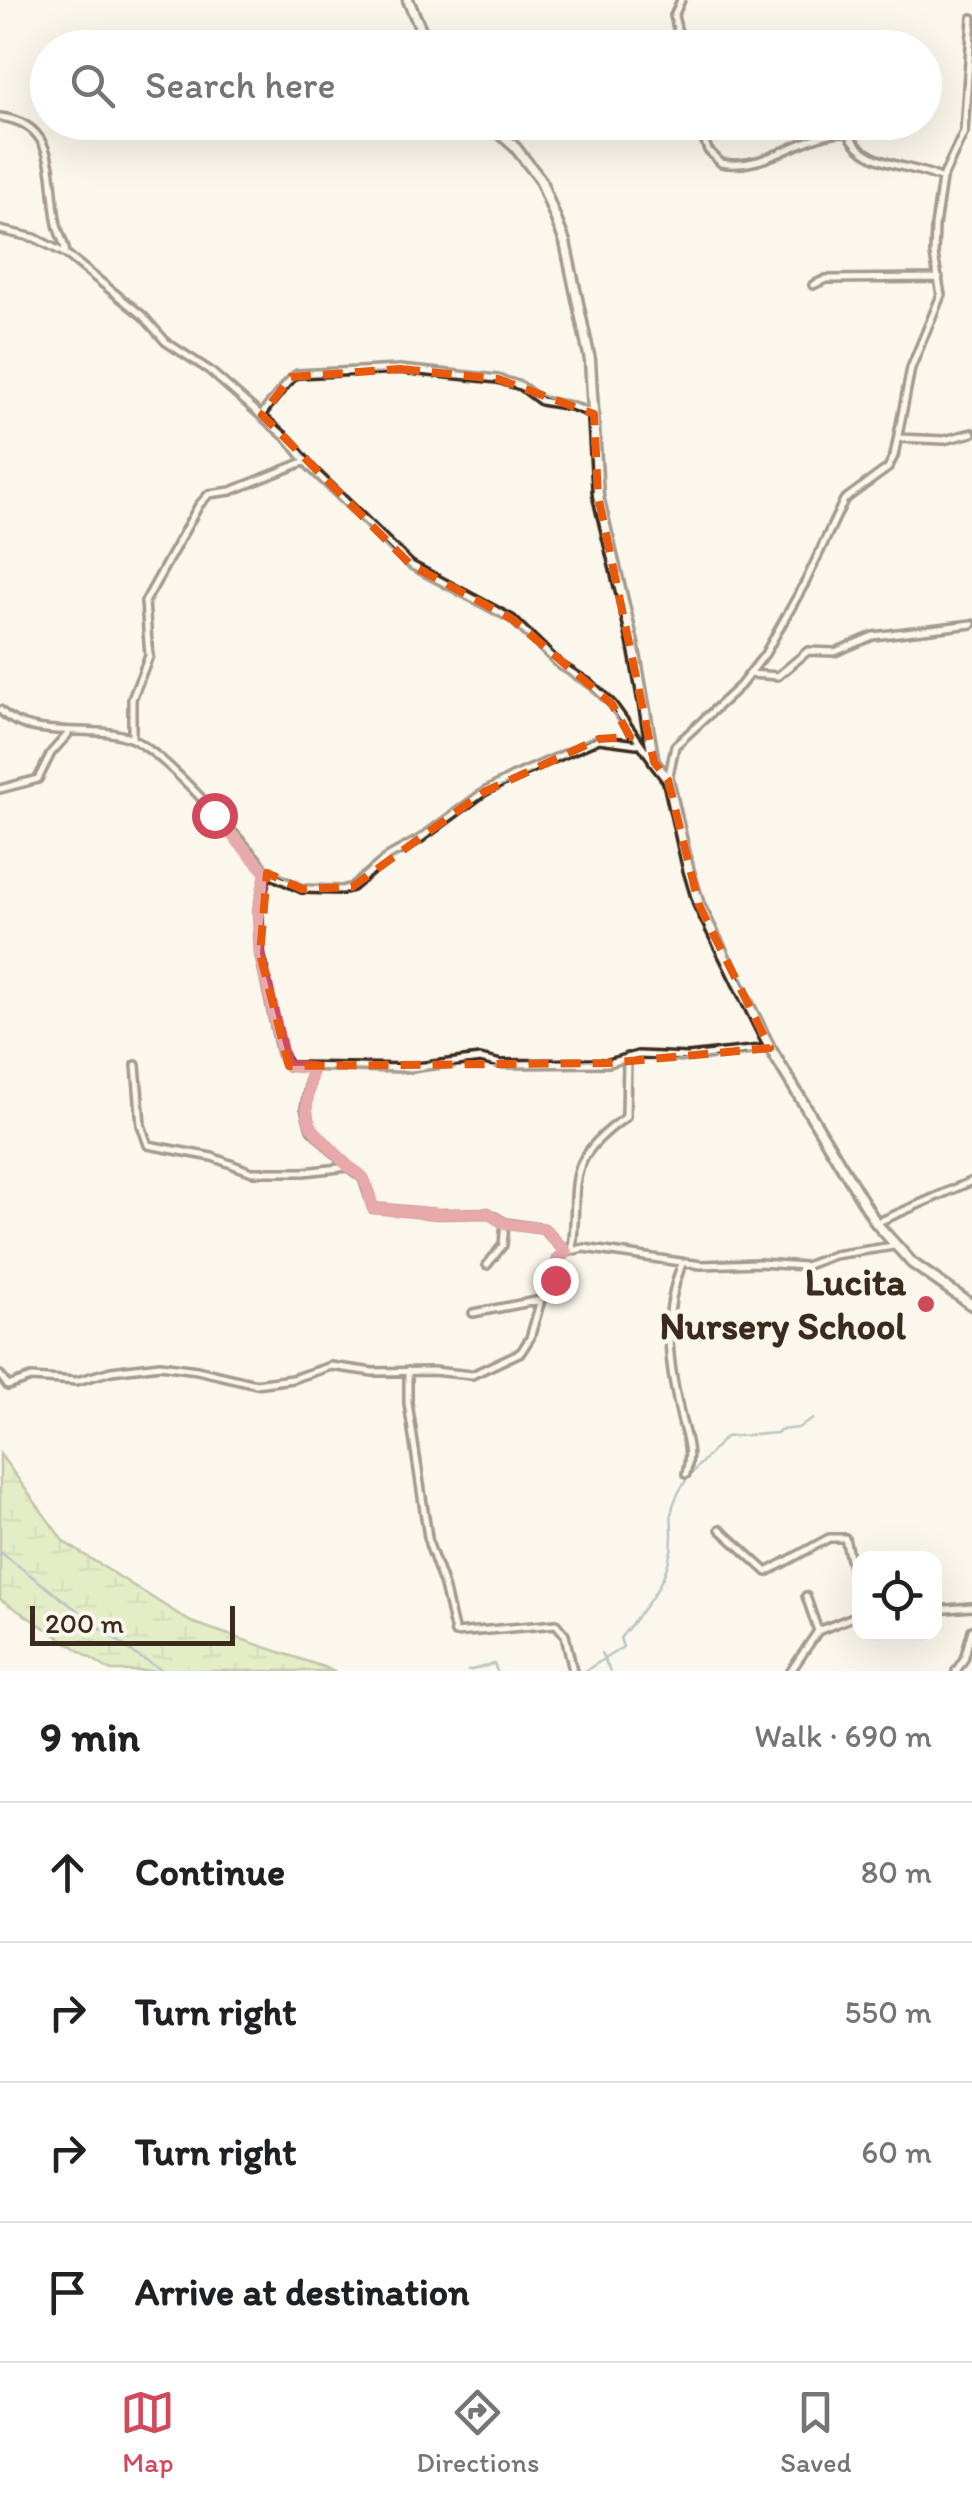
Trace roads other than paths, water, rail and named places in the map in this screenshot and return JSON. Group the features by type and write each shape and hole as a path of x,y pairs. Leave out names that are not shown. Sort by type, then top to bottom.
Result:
{"street":[{"path":"408,0 421,30"},
{"path":"678,30 674,16 681,0"},
{"path":"972,18 964,132 942,180 934,237 941,295 911,368 898,438 888,468 844,500 806,581 750,674 675,746 668,780 700,905 770,1048 876,1223 894,1246 912,1264 972,1305"},
{"path":"0,117 24,122 30,128"},
{"path":"42,140 48,156 56,224 66,254"},
{"path":"507,140 550,199 566,242 585,334 598,496 633,643 654,762"},
{"path":"704,140 721,163 765,160 811,140"},
{"path":"852,140 876,160 917,169 942,180"},
{"path":"0,230 35,238 66,254 145,318 166,342 209,370 262,415 412,565 512,618 560,665 612,704 668,780"},
{"path":"813,285 826,279 938,278"},
{"path":"262,415 281,395 290,377 297,374 380,369 510,381 541,401 594,414"},
{"path":"898,438 944,440 972,433"},
{"path":"132,738 132,699 148,656 144,602 199,506 209,494 231,491 306,462"},
{"path":"750,674 778,676 808,651 835,652 873,636 972,624"},
{"path":"0,710 12,720 68,734 102,733 132,738 186,783 266,873 302,889 342,890 352,886 484,792 523,771 599,739 640,744"},
{"path":"0,789 38,779 51,753 68,734"},
{"path":"266,873 258,910 260,954 274,1023 288,1066 410,1068 480,1058 501,1064 609,1063 627,1057 688,1057 770,1048"},
{"path":"569,1251 577,1170 590,1146 626,1117 627,1057"},
{"path":"136,1065 141,1124 148,1145 212,1157 252,1172 348,1167"},
{"path":"312,1068 305,1108 310,1128 363,1178 373,1208 438,1214 478,1211 505,1224 544,1229 569,1251"},
{"path":"876,1223 972,1181"},
{"path":"487,1265 503,1245 505,1224"},
{"path":"0,1375 8,1386 31,1378 77,1380 111,1371 176,1366 256,1384 332,1366 373,1372 472,1374 521,1352 530,1338 541,1300 553,1288 558,1259 569,1251 584,1248 682,1264 805,1266 834,1255 894,1246"},
{"path":"682,1264 673,1285 667,1322 679,1408 690,1446 686,1474"},
{"path":"472,1312 541,1300"},
{"path":"408,1371 408,1403 429,1544 455,1634 556,1624 565,1635 573,1671"},
{"path":"720,1529 767,1572 829,1538 845,1538 852,1568"},
{"path":"806,1596 818,1631"},
{"path":"942,1609 972,1607"},
{"path":"791,1671 818,1631 852,1617"},
{"path":"956,1671 964,1659 972,1630"}],"waterway":[{"path":"585,1671 623,1647 620,1638 656,1591 668,1565 674,1503 698,1466 725,1437 777,1433 813,1419"},
{"path":"0,1552 139,1657 164,1671"},
{"path":"601,1653 610,1671"},
{"path":"468,1671 494,1664 497,1671"}],"place":[{"name":"Lucita Nursery School","path":"926,1304"}]}
